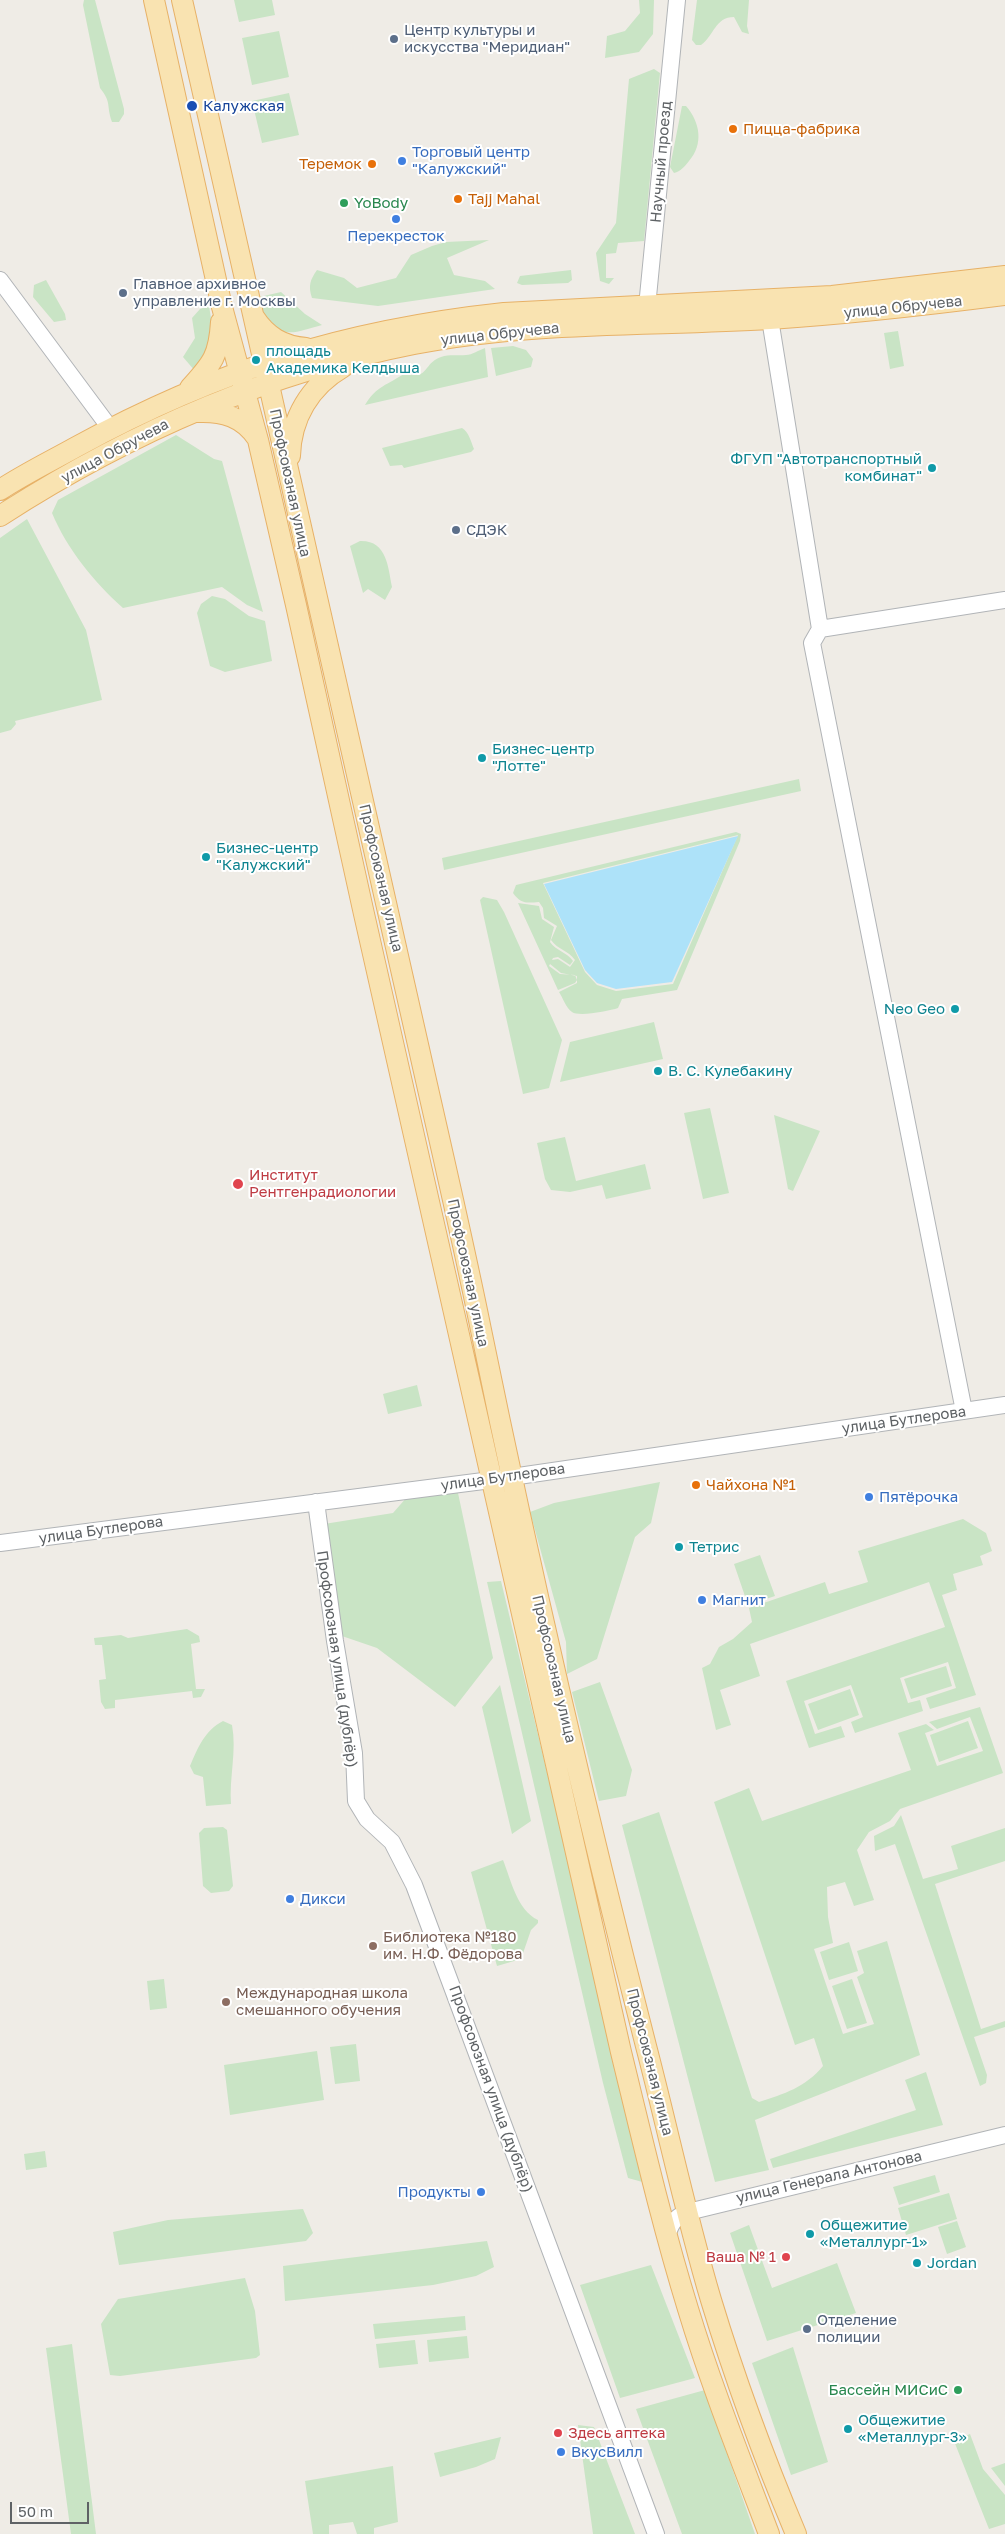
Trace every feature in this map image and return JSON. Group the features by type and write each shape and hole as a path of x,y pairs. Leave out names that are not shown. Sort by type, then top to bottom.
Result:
{"main road":[{"path":"154,0 222,307 244,391"},
{"name":"Профсоюзная улица","path":"182,0 475,1301 501,1479 715,2312 796,2534"},
{"name":"улица Обручева","path":"0,516 74,472 192,412 244,391 360,356 416,344 481,334 646,314 832,296 1005,276"},
{"name":"улица Обручева","path":"0,490 110,428 188,391 262,362 341,340 457,318 561,309 770,319 891,309 1005,295"},
{"path":"188,391 204,373 219,347 222,307"},
{"path":"251,312 262,330 278,341 290,346 310,348"},
{"path":"290,473 294,428 301,409 322,381 360,356"},
{"name":"Профсоюзная улица","path":"244,391 258,440 501,1479 644,2146 667,2236 712,2382 769,2534"},
{"path":"192,412 215,411 229,414 251,428 258,440"}],"street":[{"name":"Научный проезд","path":"646,314 677,0"},
{"path":"0,280 110,428"},
{"path":"770,319 820,629 812,643 964,1411"},
{"path":"820,629 1005,600"},
{"name":"улица Бутлерова","path":"0,1543 501,1479 1005,1405"},
{"name":"Профсоюзная улица (дублёр)","path":"316,1502 335,1641 354,1753 356,1801 367,1819 392,1842 414,1885 656,2534"},
{"name":"улица Генерала Антонова","path":"667,2236 671,2224 677,2216 688,2212 1005,2135"},
{"path":"644,2146 652,2154 662,2154 669,2146 670,2140"}],"green space":[{"path":"84,0 95,0 124,109 124,114 119,122 112,122 107,101 100,88 83,5"},
{"path":"234,0 272,0 275,15 239,22"},
{"path":"639,0 654,0 653,34 639,52 605,58 607,36 625,31 640,13"},
{"path":"697,0 749,0 747,26 749,34 742,32 734,17 728,18 719,23 701,45 696,45 692,40"},
{"path":"279,31 289,77 252,85 242,38"},
{"path":"654,69 660,73 644,241 618,243 616,253 606,254 606,278 614,278 609,284 600,281 596,253 616,223 629,79"},
{"path":"289,93 299,135 262,143 252,101"},
{"path":"682,106 686,106 691,112 697,126 698,140 694,154 689,161 681,170 674,173 670,167"},
{"path":"489,240 447,258 454,275 485,281 495,289 378,306 312,298 310,283 317,270 344,278 357,288 396,278 411,255 432,246 446,242"},
{"path":"571,270 572,280 568,283 522,285 517,283 520,276"},
{"path":"46,280 65,314 66,320 54,322 33,297 34,285"},
{"path":"281,292 305,314 322,325 287,332 280,331 264,323 255,298"},
{"path":"209,306 212,341 195,371 183,357 195,338 192,318 200,309"},
{"path":"898,331 904,366 890,369 884,333"},
{"path":"513,346 526,350 533,359 531,367 496,376 491,348"},
{"path":"485,348 488,377 365,405 378,390 405,373 418,375 441,357 468,355"},
{"path":"462,428 468,435 474,449 471,452 404,468 402,465 390,466 382,448"},
{"path":"176,435 214,459 222,461 263,612 247,605 222,587 123,608 82,564 58,526 52,513 58,500"},
{"path":"27,519 86,630 102,700 15,721 16,724 11,730 0,733 0,538"},
{"path":"360,541 376,545 385,556 392,587 385,600 368,589 363,593 350,546"},
{"path":"212,596 225,599 249,616 265,621 272,661 225,672 210,666 197,613 201,604"},
{"path":"799,779 801,791 444,870 442,858"},
{"path":"736,832 741,834 740,841 677,990 622,999 618,1008 608,1011 581,1014 572,1012 568,1008 559,992 577,983 577,976 561,973 550,964 552,960 558,959 570,967 575,960 551,940 557,926 544,918 543,908 539,902 521,901 513,893 516,885","holes":["738,835 673,984 616,991 597,985 585,972 543,883"]},
{"path":"483,897 497,900 504,912 562,1040 549,1088 523,1094 480,900"},
{"path":"518,903 539,906 542,919 554,927 550,942 573,961 570,965 558,957 553,958 549,966 560,974 575,975 577,980 575,983 558,990"},
{"path":"654,1022 663,1059 560,1082 570,1042"},
{"path":"710,1108 729,1193 703,1199 684,1113"},
{"path":"774,1115 820,1131 793,1191 788,1189"},
{"path":"565,1137 576,1181 645,1164 651,1189 606,1199 602,1185 570,1192 551,1190 545,1179 537,1143"},
{"path":"417,1385 422,1406 388,1414 383,1394"},
{"path":"660,1482 651,1523 635,1537 597,1659 567,1674 566,1642 530,1512 554,1503"},
{"path":"458,1493 493,1658 455,1707 377,1648 339,1635 324,1524 393,1513 407,1497"},
{"path":"963,1519 986,1533 992,1551 980,1556 983,1565 953,1574 957,1590 942,1595 976,1695 930,1709 926,1698 956,1688 948,1662 900,1678 908,1703 920,1700 923,1711 855,1733 851,1722 863,1717 851,1685 804,1701 815,1734 841,1726 845,1737 809,1748 786,1681 945,1627 929,1582 750,1644 760,1676 720,1690 731,1725 716,1730 702,1668 710,1664 719,1647 733,1639 752,1622 749,1608 825,1582 829,1594 868,1582 858,1551"},
{"path":"760,1555 775,1596 748,1605 734,1564"},
{"path":"501,1581 646,2183 628,2178 603,2083 487,1582"},
{"path":"187,1629 199,1636 200,1642 191,1644 196,1689 205,1689 201,1697 193,1698 192,1691 115,1700 115,1708 105,1709 101,1702 99,1680 106,1679 102,1645 95,1645 94,1638 121,1635 128,1638"},
{"path":"946,1666 952,1686 911,1699 904,1679"},
{"path":"600,1682 632,1770 626,1796 599,1801 572,1692"},
{"path":"500,1685 531,1821 512,1834 482,1707"},
{"path":"850,1689 859,1715 818,1730 808,1704"},
{"path":"980,1707 1003,1773 900,1809 890,1821 869,1832 857,1850 874,1900 854,1906 845,1882 827,1887 828,1917 833,1943 814,1949 843,2034 874,2024 857,1977 864,1973 857,1951 887,1941 920,2055 755,2120 769,2170 715,2182 622,1825 659,1812 752,2098 759,2102 786,2093 802,2085 823,2066 814,2038 795,2045 714,1802 749,1788 762,1821 911,1770 898,1733 926,1724 934,1730 925,1733 937,1766 983,1751 970,1717 937,1729 929,1722"},
{"path":"223,1721 232,1725 233,1735 231,1804 206,1806 203,1777 194,1774 190,1766 206,1735"},
{"path":"968,1721 978,1748 939,1762 930,1735"},
{"path":"901,1815 923,1879 958,1869 951,1846 1005,1828 1005,1861 935,1884 981,2029 1005,2021 1005,2027 974,2037 987,2075 986,2083 980,2086 895,1844 875,1851 874,1836 894,1826"},
{"path":"223,1827 227,1830 233,1886 229,1891 211,1893 203,1886 199,1833 204,1828"},
{"path":"503,1860 520,1902 538,1920 538,1923 531,1930 521,1959 497,1966 471,1872"},
{"path":"849,1942 858,1971 829,1980 820,1952"},
{"path":"164,1979 167,2008 150,2010 147,1981"},
{"path":"852,1979 867,2023 847,2029 832,1986"},
{"path":"356,2044 360,2081 335,2084 330,2047"},
{"path":"317,2051 324,2100 230,2115 224,2065"},
{"path":"926,2072 943,2125 773,2168 770,2159 916,2110 905,2080"},
{"path":"45,2151 47,2167 26,2170 24,2154"},
{"path":"935,2175 940,2192 899,2205 893,2187"},
{"path":"949,2193 957,2219 906,2235 898,2208"},
{"path":"303,2209 313,2233 306,2241 119,2265 113,2232 168,2220"},
{"path":"957,2221 966,2247 947,2254 938,2227"},
{"path":"749,2225 772,2288 837,2263 856,2313 767,2341 730,2233"},
{"path":"487,2241 494,2267 476,2276 433,2285 285,2301 283,2266"},
{"path":"651,2265 695,2378 620,2398 580,2285"},
{"path":"245,2278 255,2311 260,2355 256,2358 120,2376 110,2375 101,2324 118,2299"},
{"path":"465,2316 466,2330 375,2339 373,2324"},
{"path":"467,2336 469,2358 429,2362 427,2340"},
{"path":"415,2340 418,2364 379,2368 376,2344"},
{"path":"72,2344 96,2534 71,2534 46,2348"},
{"path":"793,2347 828,2462 791,2475 752,2363"},
{"path":"705,2390 755,2534 682,2534 636,2409"},
{"path":"578,2425 594,2427 635,2534 593,2534"},
{"path":"970,2434 983,2469 1005,2495 1005,2524 989,2529 954,2441"},
{"path":"501,2437 495,2459 476,2467 440,2477 434,2453"},
{"path":"1005,2463 1005,2486 991,2468"},
{"path":"393,2466 398,2522 374,2528 374,2534 357,2534 353,2522 329,2525 329,2534 313,2534 305,2481"}],"water":[{"path":"738,836 672,982 616,989 597,983 585,970 544,884"}],"place":[{"name":"Центр культуры и искусства \"Меридиан\"","path":"394,39"},
{"name":"Калужская","path":"192,106"},
{"name":"Пицца-фабрика","path":"733,129"},
{"name":"Торговый центр \"Калужский\"","path":"402,161"},
{"name":"Теремок","path":"372,164"},
{"name":"Tajj Mahal","path":"458,199"},
{"name":"YoBody","path":"344,203"},
{"name":"Перекресток","path":"396,219"},
{"name":"Главное архивное управление г. Москвы","path":"123,293"},
{"name":"площадь Академика Келдыша","path":"256,360"},
{"name":"ФГУП \"Автотранспортный комбинат\"","path":"932,468"},
{"name":"СДЭК","path":"456,530"},
{"name":"Бизнес-центр \"Лотте\"","path":"482,758"},
{"name":"Бизнес-центр \"Калужский\"","path":"206,857"},
{"name":"Neo Geo","path":"955,1009"},
{"name":"В. С. Кулебакину","path":"658,1071"},
{"name":"Институт Рентгенрадиологии","path":"238,1184"},
{"name":"Чайхона №1","path":"696,1485"},
{"name":"Пятёрочка","path":"869,1497"},
{"name":"Тетрис","path":"679,1547"},
{"name":"Магнит","path":"702,1600"},
{"name":"Дикси","path":"290,1899"},
{"name":"Библиотека №180 им. Н.Ф. Фёдорова","path":"373,1946"},
{"name":"Международная школа смешанного обучения","path":"226,2002"},
{"name":"Продукты","path":"481,2192"},
{"name":"Общежитие «Металлург-1»","path":"810,2234"},
{"name":"Ваша № 1","path":"786,2257"},
{"name":"Jordan","path":"917,2263"},
{"name":"Отделение полиции","path":"807,2329"},
{"name":"Бассейн МИСиС","path":"958,2390"},
{"name":"Общежитие «Металлург-3»","path":"848,2429"},
{"name":"Здесь аптека","path":"558,2433"},
{"name":"ВкусВилл","path":"561,2452"}]}
